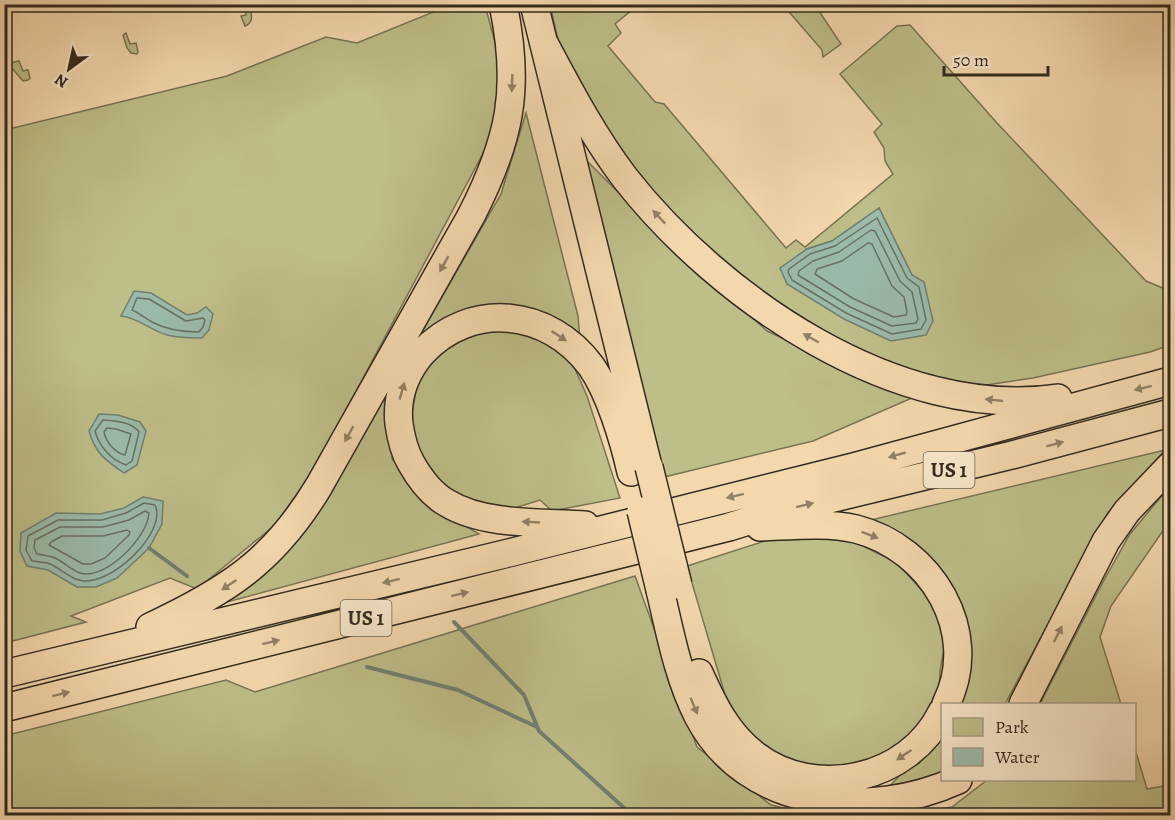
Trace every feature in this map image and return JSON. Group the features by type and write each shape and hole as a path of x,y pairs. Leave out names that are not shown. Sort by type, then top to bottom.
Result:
{"highway":[{"path":"96,652 187,610 235,581 280,540 307,506 471,216 492,173 508,119 512,91 512,50 503,4"},
{"path":"516,4 622,423 624,444"},
{"path":"534,4 640,470 669,587 695,663 713,704 732,734 755,755 779,770 806,778 825,780 858,777 881,769 912,750 933,727 941,714"},
{"path":"543,41 595,134 646,203 684,243 714,270 766,310 811,339 892,377 940,391 1011,401 1052,399 1093,392 1115,395"},
{"path":"610,526 500,520 448,504 430,491 406,456 401,439 398,416 400,394 412,366 443,334 473,321 498,318 520,319 553,332 578,351 592,368 624,444 640,470"},
{"name":"US 1","path":"4,674 509,553 853,467 1170,381"},
{"name":"US 1","path":"4,708 1170,414"},
{"path":"1024,703 1111,534 1127,511 1170,466"},
{"path":"729,527 833,526 856,530 881,539 915,561 941,592 956,628 958,648 956,674 947,703"},
{"path":"669,587 675,653 698,715 717,745 735,764 753,778 771,789 807,803 825,808 858,810 888,808 916,800 956,781"}],"green space":[{"path":"245,4 249,5 252,17 245,26 241,16 246,15"},
{"path":"440,5 485,5 496,46 500,76 495,131 315,468 275,525 197,589 170,578 71,616 86,622 5,643 4,127 9,129 227,76 326,37 357,43 436,11"},
{"path":"550,5 638,5 615,24 621,33 608,46 655,102 664,104 786,248 796,240 805,247 893,174 885,161 884,148 874,132 882,124 840,74 897,26 910,25 997,123 1146,281 1170,291 1170,345 1150,352 1033,378 987,385 941,382 889,367 813,327 755,290 680,225 633,172 588,110 558,40","holes":["879,208 912,275 807,249 832,241"]},
{"path":"783,5 815,5 841,44 823,57 822,50"},
{"path":"126,33 130,44 136,43 137,54 131,53 127,48 123,35"},
{"path":"19,61 23,71 28,70 30,78 28,80 23,81 10,66 11,63"},
{"path":"526,113 578,316 580,339 534,311 415,344 501,194"},
{"path":"588,162 644,218 767,331 912,398 813,441 664,477 591,217"},
{"path":"501,327 540,336 571,360 587,396 620,498 552,511 540,500 502,512 461,500 421,468 410,423 420,369 469,331"},
{"path":"395,372 392,459 427,503 479,534 216,605"},
{"path":"1165,450 1108,513 1006,703 958,703 971,662 955,595 854,524"},
{"path":"1170,486 1170,524 1162,532 1111,606 1100,637 1121,703 1041,703 1103,582 1130,534"},
{"path":"845,537 897,563 949,620 940,671 939,701 905,746 846,769 789,763 733,722 687,566 771,539"},
{"path":"635,576 697,747 771,805 815,815 5,815 4,736 226,680 255,692"},
{"path":"941,732 941,777 884,792"},
{"path":"1136,752 1147,789 1170,785 1170,815 906,815 952,807 986,781 1136,781"}],"water":[{"path":"879,208 912,275 924,282 933,321 926,335 891,341 844,319 787,284 780,268 807,249 832,241"},
{"path":"134,291 151,293 187,315 197,313 206,307 213,314 209,330 202,338 175,337 121,316"},
{"path":"99,414 118,415 140,422 146,431 137,465 124,473 102,455 91,439 89,431"},
{"path":"143,497 163,501 162,524 149,548 117,578 96,587 77,587 48,570 27,566 20,551 21,533 56,513 100,514 124,508"}],"waterway":[{"path":"149,548 187,576"},
{"path":"454,622 524,695 539,731 633,816"},
{"path":"367,667 458,690 537,727"}]}
